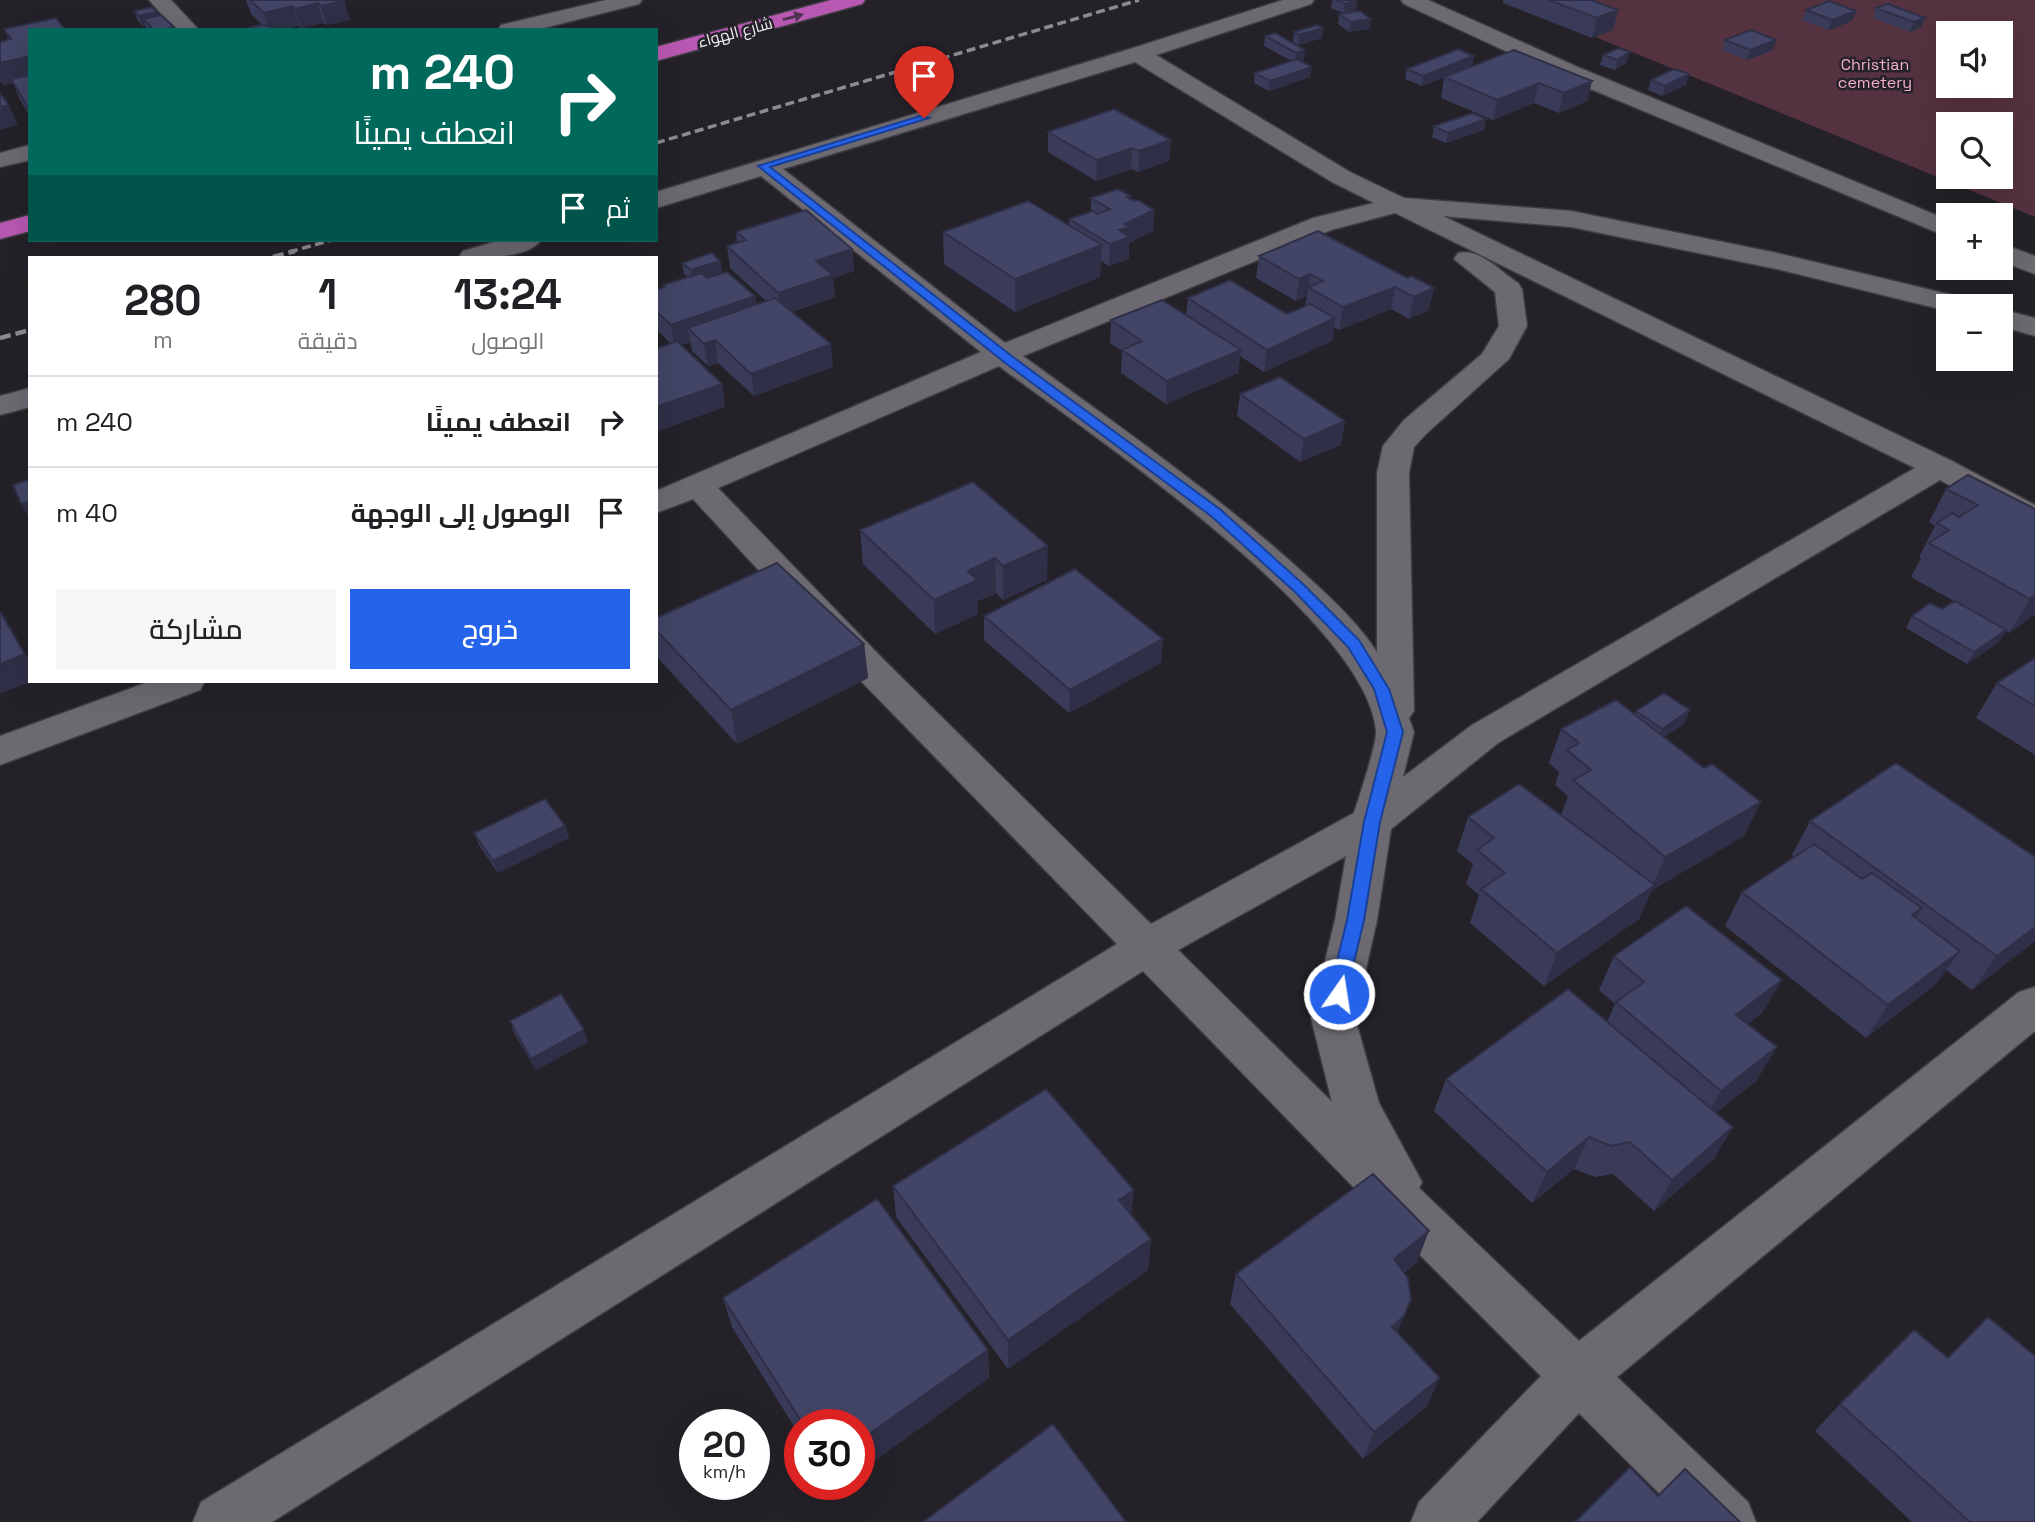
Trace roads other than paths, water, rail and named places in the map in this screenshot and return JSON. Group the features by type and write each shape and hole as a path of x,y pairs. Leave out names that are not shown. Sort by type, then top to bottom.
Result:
{"highway":[{"name":"شارع الهواء","path":"658,32 780,0"},
{"name":"شارع الهواء","path":"658,53 855,0"},
{"path":"0,206 28,199"},
{"path":"0,231 28,224"}],"street":[{"path":"159,0 186,28"},
{"path":"513,8 539,26 632,0"},
{"path":"658,199 1138,54 1304,0"},
{"path":"1411,0 1572,73 1936,224"},
{"path":"1138,54 1341,177 1939,467 2035,518"},
{"path":"0,160 28,153"},
{"path":"763,166 1002,354 1216,513 1299,588 1353,643 1381,689 1395,732"},
{"path":"1396,205 1427,231 1508,289 1513,326 1494,359 1415,426 1399,446 1393,473 1395,732 1372,822 1356,920 1333,1018 1357,1108 1421,1223"},
{"path":"658,502 699,487 1002,354 1322,224 1396,205 1570,219 1777,261 1936,300"},
{"path":"475,256 521,242"},
{"path":"2013,257 2035,266"},
{"path":"2013,321 2035,327"},
{"path":"0,406 28,398"},
{"path":"221,1522 1149,946 1372,822 1485,734 1939,467"},
{"path":"699,487 870,668 1149,946 1421,1223 1728,1522"},
{"path":"0,751 182,683"},
{"path":"1439,1522 1578,1375 2035,1005"}],"railway":[{"path":"658,142 1139,0"},
{"path":"289,252 325,242"},
{"path":"277,256 295,251"},
{"path":"0,338 28,331"}],"park label":[{"name":"Christian cemetery","path":"1875,73"}]}
